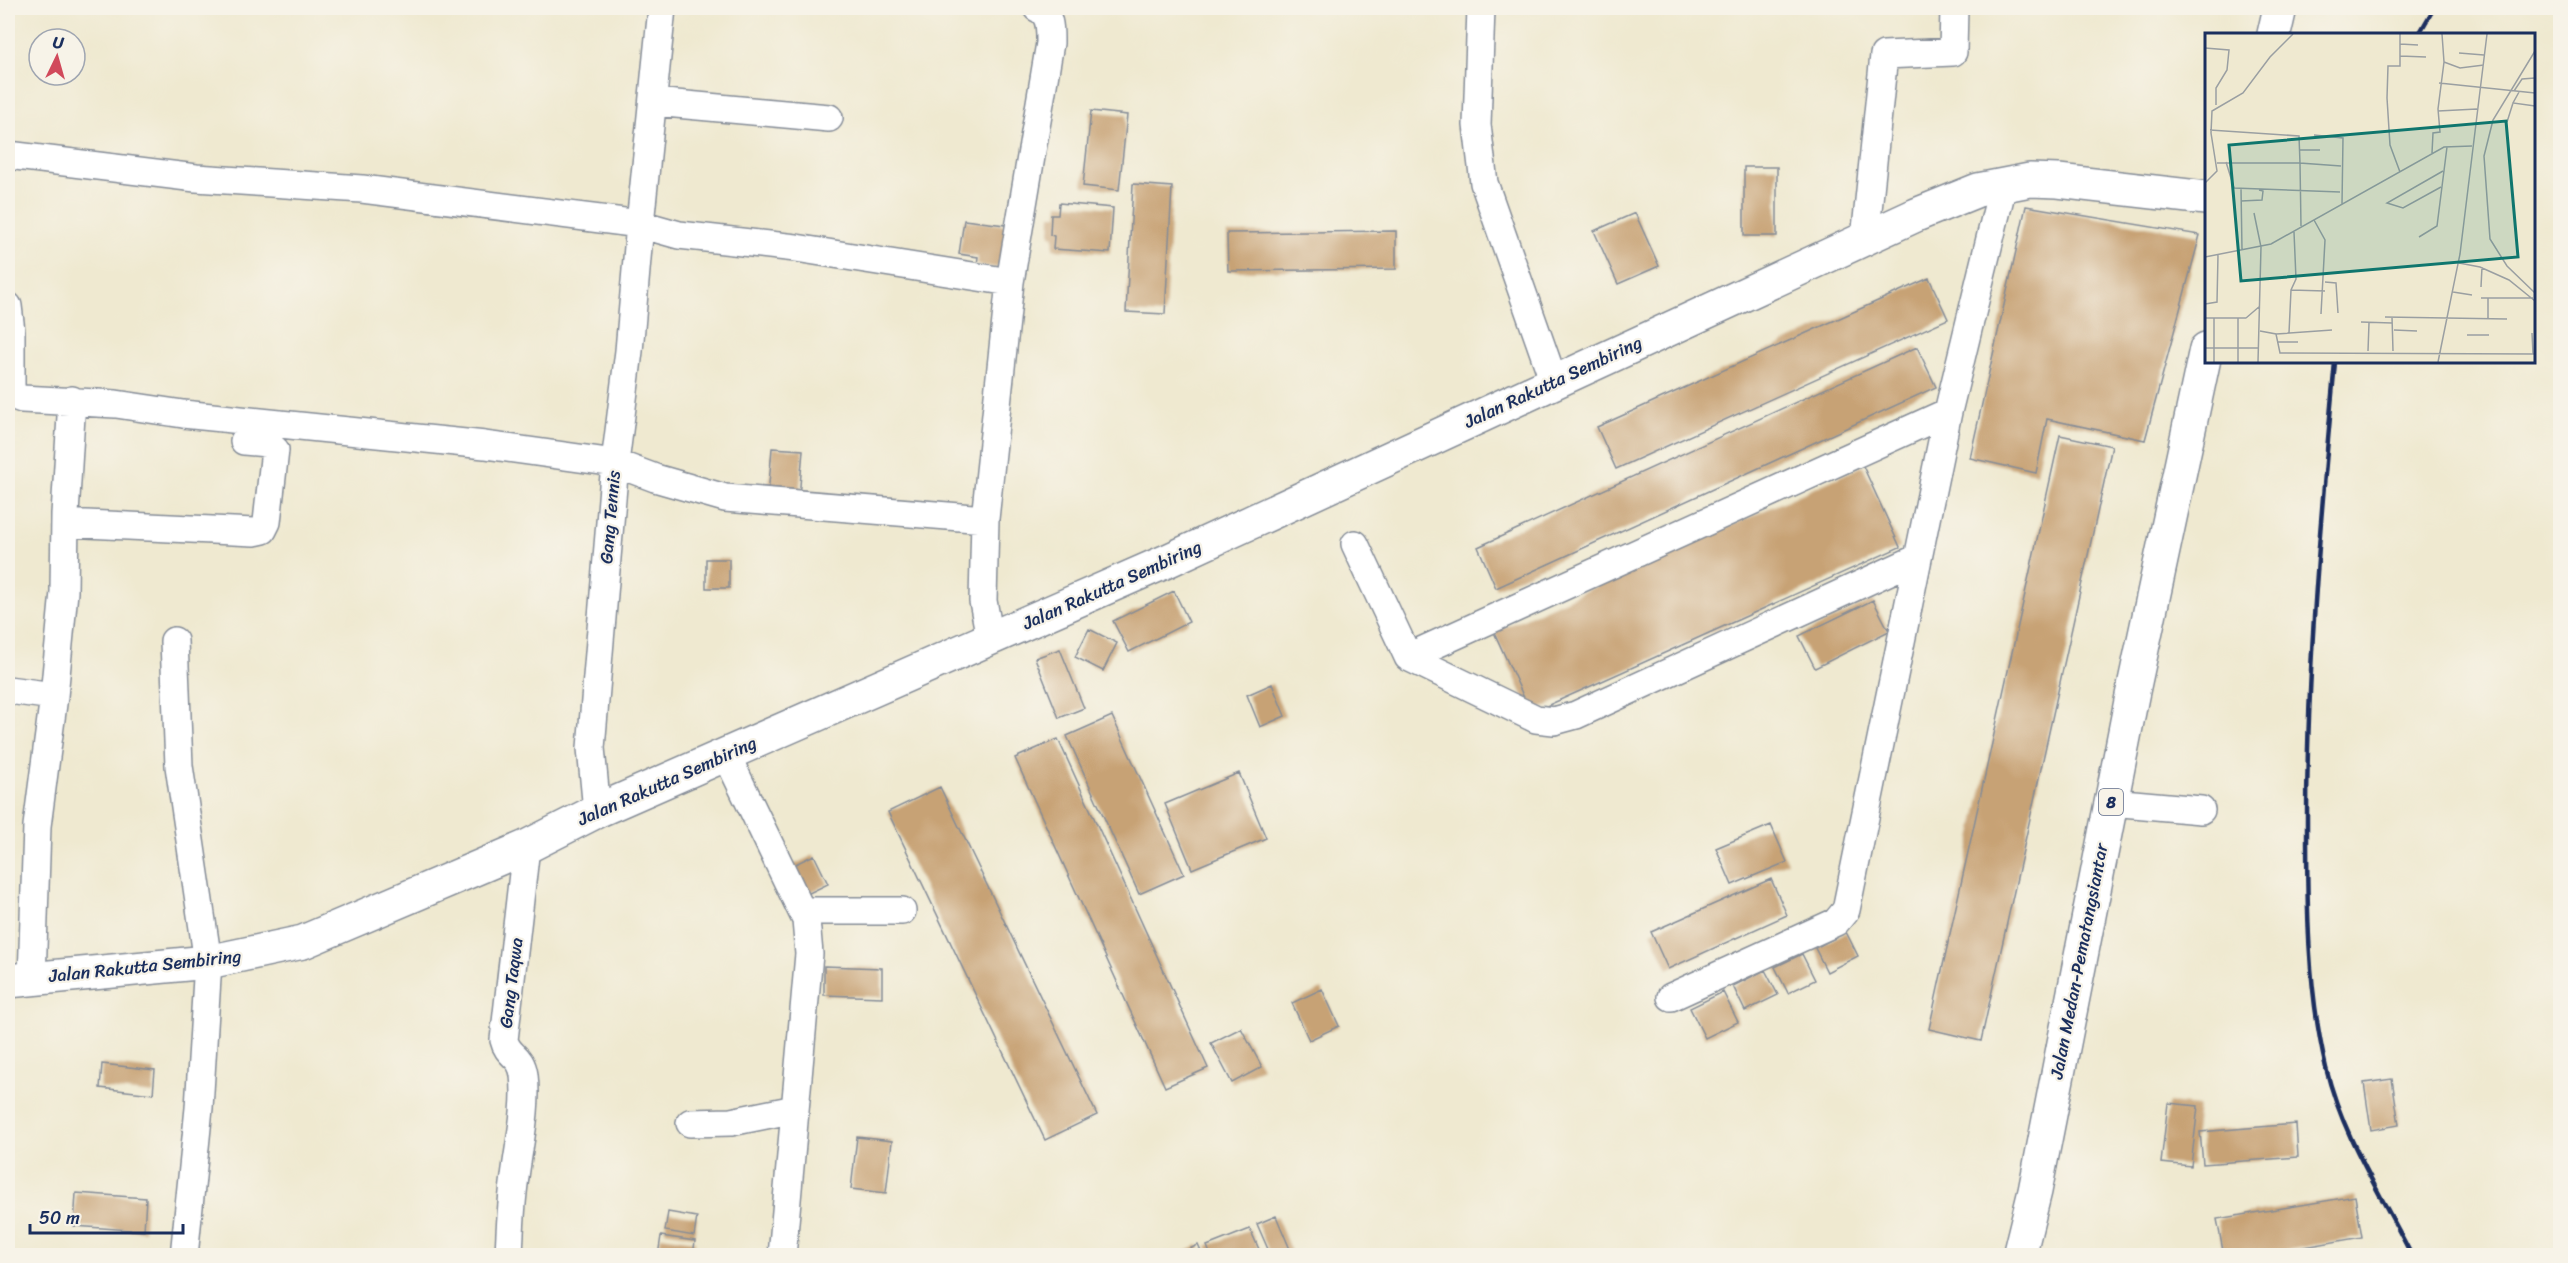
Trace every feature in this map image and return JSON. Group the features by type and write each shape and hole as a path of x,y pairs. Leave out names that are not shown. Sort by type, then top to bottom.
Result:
{"main road":[{"path":"2274,33 2280,8"},
{"name":"Jalan Rakutta Sembiring","path":"20,980 208,962 303,942 526,847 597,811 1167,561 1865,239 1978,190 2030,180 2058,181 2205,198"},
{"name":"Jalan Medan-Pematangsiantar","path":"2019,1256 2035,1191 2111,802 2205,354"}],"street":[{"name":"Gang Tennis","path":"597,811 591,748 615,462 629,351 662,8"},
{"path":"990,638 983,601 985,519 1010,282 1050,43 1050,24 1043,10 1037,8"},
{"path":"1480,8 1477,125 1484,183 1554,382"},
{"path":"1865,239 1884,55 1953,52 1954,8"},
{"path":"654,102 829,118"},
{"path":"8,155 196,178 362,189 640,224 679,235 796,248 1010,282"},
{"path":"1671,997 1836,922 1846,910 1947,412 2003,185"},
{"path":"8,306 11,331 11,392 22,399 72,400 398,434 615,462 655,478 725,498 985,519"},
{"path":"20,980 64,592 64,523 72,400"},
{"path":"1408,657 1947,412"},
{"path":"64,523 254,532 263,530 267,522 275,450 267,443 244,441"},
{"path":"1354,544 1408,657 1536,719 1554,720 1576,715 1918,558"},
{"path":"174,641 179,766 208,962 199,1108 184,1256"},
{"path":"8,690 54,696"},
{"path":"726,754 806,920 809,954 782,1256"},
{"path":"2111,802 2201,810"},
{"name":"Gang Taqwa","path":"509,1256 512,1193 523,1112 524,1078 521,1061 506,1047 504,1040 526,847"},
{"path":"802,911 902,911"},
{"path":"690,1123 731,1122 795,1108"}],"building":[{"path":"1091,111 1127,115 1119,190 1083,186"},
{"path":"1744,167 1777,167 1777,236 1744,236"},
{"path":"1133,184 1172,187 1165,314 1126,312"},
{"path":"1059,203 1113,208 1110,253 1053,249 1054,236 1050,235 1051,215 1058,215"},
{"path":"2026,206 2200,235 2145,440 2047,419 2036,473 1970,458"},
{"path":"1635,213 1659,266 1618,284 1594,231"},
{"path":"964,220 1013,226 1008,260 1000,258 998,268 977,265 978,257 959,254"},
{"path":"1396,231 1396,269 1228,271 1227,233"},
{"path":"1929,278 1948,319 1616,469 1597,427"},
{"path":"1917,347 1936,387 1496,588 1478,547"},
{"path":"2060,435 2112,446 1981,1041 1929,1029"},
{"path":"772,448 803,450 799,498 768,496"},
{"path":"1863,466 1900,547 1531,713 1494,632"},
{"path":"706,559 729,559 729,588 706,588"},
{"path":"1174,591 1189,622 1129,652 1113,621"},
{"path":"1873,600 1889,631 1815,668 1799,636"},
{"path":"1089,629 1117,643 1103,671 1075,657"},
{"path":"1060,649 1084,708 1059,718 1035,658"},
{"path":"1272,684 1285,716 1260,727 1247,695"},
{"path":"1112,716 1184,874 1139,894 1067,736"},
{"path":"1058,739 1208,1068 1165,1087 1015,758"},
{"path":"1239,773 1266,838 1192,869 1165,804"},
{"path":"940,787 1097,1115 1045,1140 888,812"},
{"path":"1771,825 1787,862 1732,885 1716,848"},
{"path":"814,855 828,884 803,896 789,867"},
{"path":"1771,879 1787,915 1668,969 1651,932"},
{"path":"1846,932 1858,956 1827,972 1815,948"},
{"path":"1802,954 1815,980 1788,993 1775,967"},
{"path":"824,966 882,968 882,997 824,995"},
{"path":"1765,970 1778,995 1745,1011 1733,986"},
{"path":"1322,989 1339,1026 1309,1040 1292,1003"},
{"path":"1723,992 1738,1022 1705,1038 1690,1008"},
{"path":"1241,1028 1262,1067 1232,1083 1211,1043"},
{"path":"102,1064 155,1070 153,1094 100,1088"},
{"path":"2392,1079 2399,1125 2371,1130 2364,1083"},
{"path":"2168,1103 2198,1106 2191,1166 2161,1163"},
{"path":"2296,1124 2298,1157 2203,1164 2200,1132"},
{"path":"857,1137 892,1141 886,1193 851,1189"},
{"path":"76,1193 146,1198 144,1231 74,1226"},
{"path":"2355,1196 2362,1237 2254,1256 2224,1256 2217,1219"},
{"path":"668,1212 697,1217 694,1236 665,1231"},
{"path":"1276,1216 1292,1254 1289,1256 1271,1256 1257,1224"},
{"path":"1250,1229 1262,1256 1211,1256 1207,1246"},
{"path":"661,1236 695,1241 693,1256 658,1256"},
{"path":"1198,1245 1203,1256 1174,1256"}],"railway":[{"path":"2420,33 2434,8"},
{"path":"2335,363 2320,533 2309,706 2307,852 2312,976 2320,1037 2333,1093 2363,1164 2412,1256"}]}
